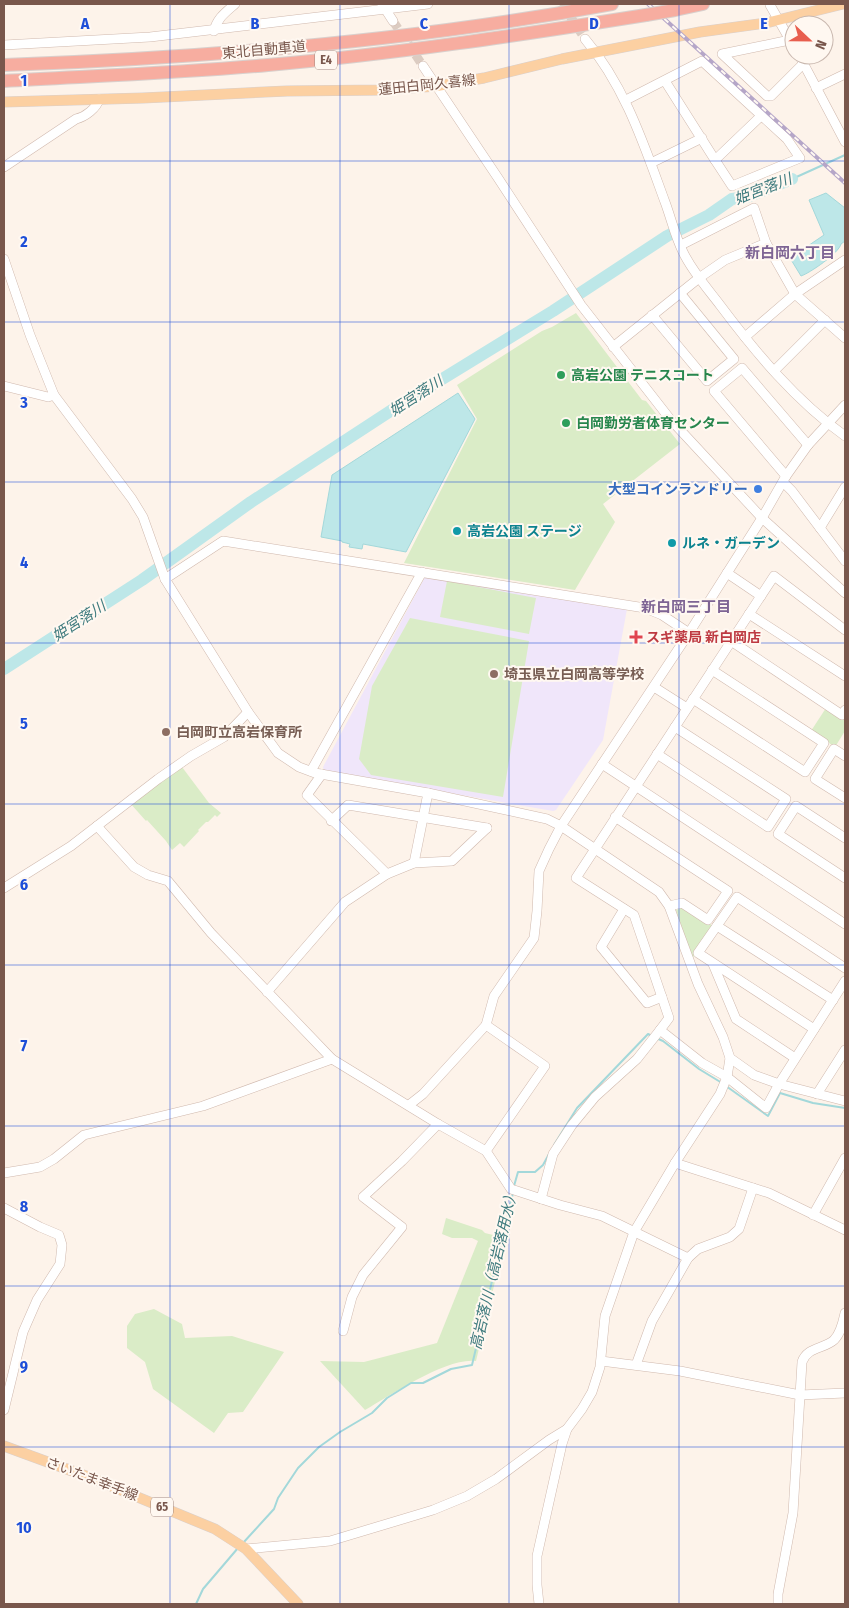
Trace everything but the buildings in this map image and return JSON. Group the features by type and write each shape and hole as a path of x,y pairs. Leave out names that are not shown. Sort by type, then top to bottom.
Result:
{"highway":[{"name":"東北自動車道","path":"4,65 144,58 287,47 448,29 612,4"},
{"name":"東北自動車道","path":"4,81 188,72 324,60 422,49 646,15 703,4"}],"main road":[{"name":"蓮田白岡久喜線","path":"4,102 287,91 382,90 437,86 484,78 597,52 779,19 842,4"},
{"name":"さいたま幸手線","path":"4,1446 94,1479 215,1529 246,1549 298,1604"}],"street":[{"path":"224,14 226,4"},
{"path":"214,31 216,24 235,4"},
{"path":"4,45 150,37 214,31 384,7 428,4"},
{"path":"770,5 784,28"},
{"path":"384,7 393,21"},
{"path":"585,39 597,52 626,100 683,252 699,278 774,371 828,424 845,436"},
{"path":"784,44 722,54 767,96 771,96 802,65"},
{"path":"626,100 702,61 787,139 800,158 732,186 665,81"},
{"path":"804,65 845,142"},
{"path":"423,66 581,305 670,419 762,518 845,593"},
{"path":"816,88 845,74"},
{"path":"4,167 80,118 98,104 99,99"},
{"path":"715,160 762,115"},
{"path":"651,163 702,138"},
{"path":"681,246 754,208 766,243 795,294 824,320 841,328 845,338"},
{"path":"613,347 699,278 725,260 766,243"},
{"path":"4,258 30,336 54,395 132,499 143,517 165,579 248,712 278,753 299,767 311,772 428,793 546,819 561,826 654,888 670,906 698,984 723,1037 730,1058 728,1077 720,1094 675,1163 634,1232 605,1316 601,1361 592,1392 567,1429 562,1444 537,1556 536,1584 539,1604"},
{"path":"745,337 795,294 845,260"},
{"path":"652,315 707,381 734,359 680,293"},
{"path":"774,371 824,320"},
{"path":"808,445 742,368 714,391 784,479 845,561"},
{"path":"4,386 48,396 54,395"},
{"path":"409,1105 423,1094 486,1025 494,996 534,938 539,871 561,826 654,688 762,518 784,479 808,445 845,405"},
{"path":"820,528 845,487"},
{"path":"165,579 224,541 645,608 662,615 689,633"},
{"path":"311,772 422,572"},
{"path":"726,573 761,596"},
{"path":"541,1199 553,1154 572,1125 595,1098 637,1059 669,1018 634,915 576,878 774,576 845,630"},
{"path":"749,614 845,676"},
{"path":"731,641 842,714 845,710"},
{"path":"693,699 805,772 824,742 712,670"},
{"path":"654,688 687,708"},
{"path":"4,888 71,846 183,762 224,737 248,712"},
{"path":"657,754 768,827 786,799 675,727"},
{"path":"845,756 834,749 815,779 845,798"},
{"path":"602,764 845,924"},
{"path":"322,774 307,795 331,821 387,874"},
{"path":"414,862 428,793"},
{"path":"267,992 345,902 387,874 414,862 452,861 487,828 348,806 331,821"},
{"path":"845,838 796,806 778,834 845,878"},
{"path":"615,817 728,891 708,920 682,903 670,906"},
{"path":"97,826 134,867 148,875 168,881 211,933 332,1058 438,1124 486,1151 511,1189 602,1216 688,1258"},
{"path":"814,1029 698,954 737,896 845,968"},
{"path":"624,909 601,947 647,1003 662,997"},
{"path":"717,926 833,1000"},
{"path":"713,964 736,1019 795,1058"},
{"path":"660,1030 702,1063 728,1077 766,1108 795,1058 845,981"},
{"path":"486,1025 545,1066 486,1151"},
{"path":"817,1094 845,1050"},
{"path":"4,1173 40,1166 54,1159 84,1135 203,1106 332,1058"},
{"path":"730,1058 754,1075 779,1084 845,1102"},
{"path":"343,1331 352,1296 363,1275 402,1227 363,1197 438,1124"},
{"path":"813,1215 845,1158"},
{"path":"675,1163 769,1194 845,1230"},
{"path":"636,1365 652,1321 688,1258 698,1249 730,1237 739,1229 753,1188"},
{"path":"4,1208 40,1228 59,1235 62,1245 60,1264 37,1300 24,1332 4,1410"},
{"path":"778,1604 778,1594 793,1513 804,1357 812,1350 835,1339 840,1331 845,1313"},
{"path":"601,1361 680,1371 800,1395 845,1393"},
{"path":"246,1549 330,1541 433,1510 466,1496 496,1479 567,1429"}],"shaded area":[{"name":"埼玉県立白岡高等学校","path":"425,577 627,609 603,740 556,810 324,771 323,767"}],"green space":[{"path":"576,313 642,400 646,401 680,444 603,504 615,522 575,590 404,563 477,419 457,385 542,331"},
{"path":"447,581 536,598 529,634 440,617"},
{"path":"410,618 529,641 503,797 371,775 359,759 372,686"},
{"path":"826,708 845,721 845,731 835,747 811,731"},
{"path":"182,767 209,803 221,813 206,822 184,847 180,843 172,850 166,841 130,803"},
{"path":"684,907 713,926 692,959 676,910"},
{"path":"446,1218 497,1236 504,1244 476,1361 464,1361 450,1365 419,1378 365,1410 320,1361 364,1362 437,1343 478,1241 472,1238 452,1238 442,1234"},
{"path":"154,1309 182,1324 185,1338 232,1336 284,1352 243,1412 228,1413 214,1433 153,1389 145,1362 127,1348 127,1326 135,1314"}],"water":[{"path":"826,193 845,208 845,241 824,262 801,276 790,258 824,235 809,200"},
{"path":"458,393 475,419 406,552 363,544 362,549 349,547 350,544 342,541 321,537 332,475"}],"waterway":[{"name":"姫宮落川","path":"792,179 845,155"},
{"name":"姫宮落川","path":"4,669 142,580 251,502 395,408 553,311 667,236 709,215 732,199 747,197 792,179"},
{"name":"姫宮落川","path":"747,197 748,201"},
{"name":"高岩落川（高岩落用水）","path":"554,1145 577,1108 648,1034 652,1036"},
{"name":"高岩落川（高岩落用水）","path":"656,1038 722,1083"},
{"name":"高岩落川（高岩落用水）","path":"726,1086 768,1116 780,1093 813,1103 845,1108"},
{"name":"高岩落川（高岩落用水）","path":"514,1186 518,1172 535,1172 543,1165 549,1154"},
{"name":"高岩落川（高岩落用水）","path":"243,1543 274,1509 278,1498 298,1468 319,1447 372,1413 387,1398 411,1383 423,1383 451,1369 472,1365 513,1193"},
{"name":"高岩落川（高岩落用水）","path":"196,1604 203,1589 238,1548"}],"tunnel":[{"path":"562,4 585,39"},
{"path":"393,21 423,66"}],"railway":[{"path":"648,4 845,183"}],"place":[{"name":"高岩公園 テニスコート","path":"561,375"},
{"name":"白岡勤労者体育センター","path":"566,423"},
{"name":"大型コインランドリー","path":"758,489"},
{"name":"高岩公園 ステージ","path":"457,531"},
{"name":"ルネ・ガーデン","path":"672,543"},
{"name":"スギ薬局 新白岡店","path":"636,637"},
{"name":"埼玉県立白岡高等学校","path":"494,674"},
{"name":"白岡町立高岩保育所","path":"166,732"}],"district":[{"name":"新白岡六丁目","path":"790,253"},
{"name":"新白岡三丁目","path":"686,607"}]}
